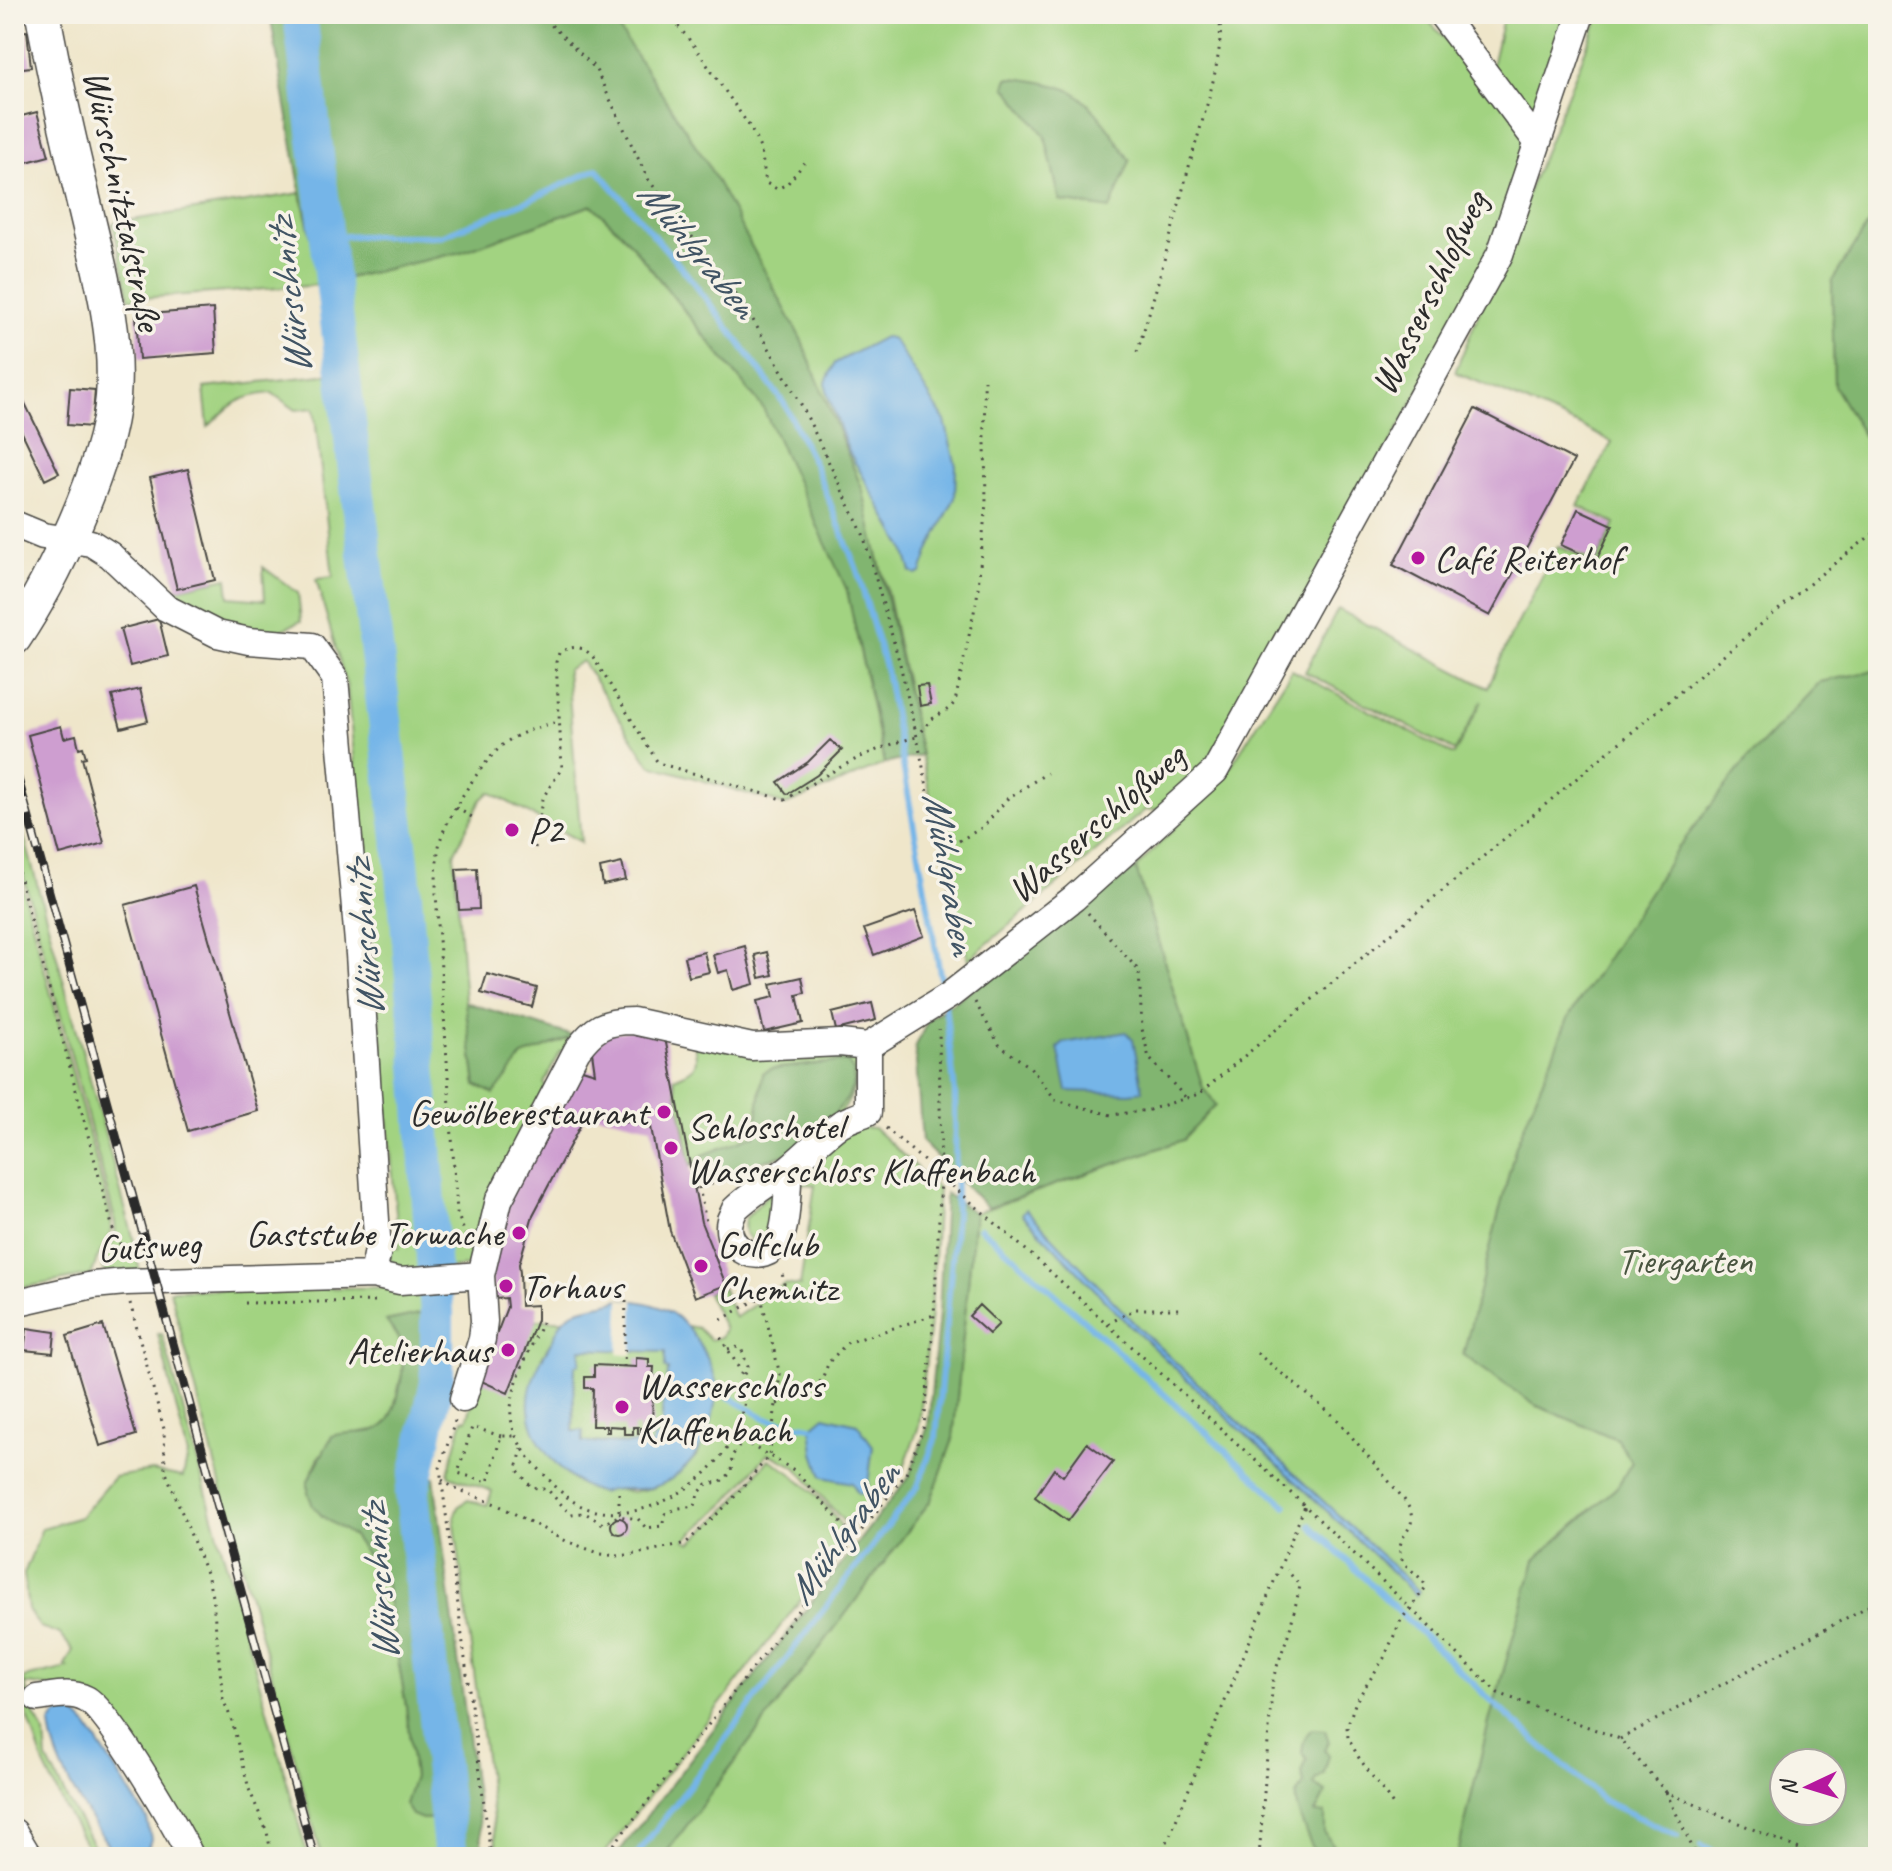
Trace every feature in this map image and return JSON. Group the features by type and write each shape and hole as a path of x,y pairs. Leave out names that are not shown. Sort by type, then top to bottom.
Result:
{"main road":[{"name":"Würschnitztalstraße","path":"14,638 29,616 67,540 103,447 113,397 112,347 106,297 55,81 43,14"}],"street":[{"path":"1441,14 1537,142"},
{"name":"Wasserschloßweg","path":"868,1046 951,993 1074,898 1215,771 1500,254 1581,14"},
{"path":"14,524 43,536 91,543 110,555 166,608 217,634 249,641 312,646 335,678 359,954 378,1250 373,1275"},
{"path":"463,1399 482,1339 484,1321 476,1271 499,1200 577,1050 591,1032 613,1021 633,1021 752,1047 840,1043 868,1046 868,1112 842,1123 734,1210 729,1223 737,1248 748,1255 758,1255 778,1244 783,1234 789,1168"},
{"name":"Gutsweg","path":"14,1303 93,1285 130,1282 373,1275 400,1281 476,1271"},
{"path":"37,1698 68,1694 88,1699 111,1725 167,1811 191,1857"},
{"path":"14,1832 29,1857"}],"path":[{"path":"540,14 595,68 648,179 745,306 802,406 863,534 917,737 959,947 938,1061 941,1178 924,1426 906,1474 604,1857"},
{"path":"668,14 687,36 750,127 761,150 766,183 777,189 783,188 807,160"},
{"path":"1137,352 1217,57 1221,22 1218,14"},
{"path":"922,731 932,719 955,702 977,598 987,482 984,380"},
{"path":"951,993 1000,1046 1030,1067 1056,1100 1111,1115 1149,1110 1199,1094 1283,1021 1878,530"},
{"path":"535,848 542,799 562,768 556,662 559,653 578,646 593,657 658,763 785,800 820,778 890,744 917,737"},
{"path":"476,1271 470,1244 457,1213 436,893 437,864 442,837 456,808 495,752 534,728 560,721"},
{"path":"952,845 983,827 1008,798 1047,773"},
{"path":"456,808 472,817"},
{"path":"14,857 113,1229 130,1282 164,1429 165,1470 208,1578 223,1699 232,1721 249,1789 267,1832 272,1857"},
{"path":"1074,898 1139,971 1142,1029 1149,1058 1186,1098"},
{"path":"868,1112 1108,1324 1305,1506 1498,1693 1620,1739 1666,1792 1697,1857"},
{"path":"699,1187 707,1225"},
{"path":"721,1320 784,1284 778,1244"},
{"path":"442,1480 566,1541 601,1554 617,1556 686,1543 730,1502 769,1456 780,1375 761,1297"},
{"path":"624,1367 626,1300"},
{"path":"1108,1324 1135,1309 1179,1309"},
{"path":"777,1404 821,1381 829,1362 847,1343 934,1315"},
{"path":"542,1322 518,1379 511,1406 516,1436 522,1448 562,1496 599,1512 638,1519 646,1528 662,1526 665,1514 695,1506 698,1494 707,1484 720,1482 731,1473 732,1456 743,1441"},
{"path":"522,1448 517,1469 531,1487 547,1489 570,1514 585,1513 603,1524 680,1495 736,1437 743,1418 746,1390 720,1337"},
{"path":"728,1349 741,1348 746,1356 748,1367 742,1377"},
{"path":"1257,1353 1344,1425 1408,1505 1412,1522 1399,1547 1400,1556 1405,1565 1425,1582 1426,1587 1401,1620 1384,1658 1356,1701 1347,1727 1348,1738 1359,1758 1394,1806"},
{"path":"463,1399 440,1468 491,1857"},
{"path":"501,1436 488,1482 458,1473 472,1427 501,1436 516,1436"},
{"path":"736,1437 794,1470 856,1539"},
{"path":"618,1516 619,1490"},
{"path":"1161,1857 1305,1506"},
{"path":"1259,1857 1273,1678 1290,1629 1300,1586 1287,1570"},
{"path":"1620,1739 1878,1601"},
{"path":"1666,1792 1818,1857"}],"green space":[{"path":"270,14 609,14 706,161 801,339 863,491 921,755 885,764 847,590 763,408 626,238 592,205 461,252 321,284 301,193"},
{"path":"587,14 1422,14 1484,80 1493,61 1504,14 1577,14 1504,234 1214,769 1167,809 1145,810 968,960 870,527"},
{"path":"1600,14 1878,14 1878,209 1832,282 1834,386 1878,460 1878,670 1820,682 1535,1405 1617,1439 1632,1462 1617,1487 1535,1560 1489,1722 1457,1857 663,1857 931,1500 953,1439 975,1213 1183,1140 1215,1105 1203,1088 1136,868 1225,775 1292,670 1454,755 1482,701 1455,751 1305,672 1338,609 1488,688 1558,546 1596,563 1615,524 1578,506 1612,442 1455,372"},
{"path":"1008,78 1043,82 1069,90 1083,99 1106,124 1130,161 1110,209 1060,201 1045,136 1005,86"},
{"path":"301,193 322,284 461,252 592,205 626,238 763,408 847,590 884,764 786,805 650,765 582,661 567,670 581,842 490,792 481,800 454,854 465,1002 476,1085 494,1093 523,1056 574,1036 566,1050 560,1052 544,1083 548,1093 474,1260 468,1266 399,1274 392,1267 388,1249 399,1248 372,931 347,688 316,579 333,577 314,408 296,410 272,393 261,394 237,402 208,427 204,388 332,374 321,285 129,299 113,223"},
{"path":"1878,209 1878,460 1834,386 1832,281"},
{"path":"263,567 298,593 301,621 273,634 246,632 170,600 177,589 227,578 229,597 265,600"},
{"name":"Tiergarten","path":"1878,670 1878,1857 1457,1857 1489,1722 1535,1560 1617,1487 1632,1462 1617,1439 1535,1405 1463,1355 1516,1145 1568,1018 1678,848 1747,759 1820,682"},
{"path":"14,799 140,1272 106,1273 102,1268 102,1257 114,1238 114,1216 14,841"},
{"path":"14,857 111,1216 111,1230 91,1275 14,1289"},
{"path":"1136,868 1203,1088 1216,1105 1183,1140 988,1208 922,1142 915,1048 928,1020 1039,942"},
{"path":"465,1002 574,1036 523,1056 494,1094 476,1085"},
{"path":"694,1042 846,1052 858,1061 854,1089 842,1111 804,1149 853,1071 847,1061 771,1069 763,1073 755,1135 703,1155 691,1165 674,1078 694,1066"},
{"path":"847,1061 853,1071 854,1083 847,1099 804,1149 728,1172 691,1165 703,1155 755,1135 763,1073 771,1069"},
{"path":"859,1127 874,1128 938,1188 931,1313 919,1426 902,1472 859,1524 846,1524 796,1467 768,1453 729,1500 685,1540 691,1543 732,1504 769,1459 815,1494 835,1517 847,1540 602,1857 498,1857 454,1517 458,1507 468,1500 487,1505 492,1491 448,1473 463,1419 467,1420 479,1380 537,1320 564,1320 542,1357 546,1451 574,1481 632,1492 653,1488 670,1480 698,1454 718,1391 709,1363 687,1326 698,1328 710,1340 721,1337 725,1329 707,1293 722,1287 735,1318 784,1284 800,1286 815,1185 788,1182 843,1136"},
{"path":"779,1182 770,1237 758,1244 746,1234 745,1219"},
{"path":"945,1193 975,1213 953,1439 931,1500 663,1857 615,1857 909,1476 928,1426 939,1312"},
{"path":"425,1287 424,1313 387,1321 402,1345 403,1360 391,1419 380,1429 361,1432 320,1455 308,1481 308,1493 322,1516 353,1536 385,1581 406,1706 414,1777 406,1804 423,1819 441,1818 446,1857 322,1857 170,1290"},
{"path":"424,1313 423,1377 405,1494 407,1555 441,1818 422,1819 412,1815 405,1804 414,1777 406,1706 385,1581 353,1536 322,1516 313,1506 308,1481 332,1436 377,1430 388,1422 399,1391 403,1356 400,1341 386,1321"},
{"path":"158,1334 162,1334 308,1857 202,1857 102,1703 52,1687 25,1684 34,1715 45,1734 47,1759 100,1857 93,1857 44,1765 25,1708 24,1678 68,1668 65,1666 73,1650 60,1634 40,1627 28,1610 24,1574 42,1528 80,1517 114,1477 152,1471 183,1477 188,1455"},
{"path":"581,1349 665,1352 667,1400 663,1400 661,1438 653,1445 582,1442 582,1432 573,1431 575,1364"},
{"path":"423,1474 434,1477 484,1857 459,1857 448,1735 419,1526"},
{"path":"1312,1729 1325,1730 1329,1742 1324,1749 1329,1755 1324,1774 1315,1780 1314,1785 1326,1792 1315,1813 1325,1813 1325,1833 1335,1849 1342,1848 1355,1857 1319,1857 1300,1817 1296,1795 1304,1784 1301,1772 1307,1759 1302,1753 1303,1746"}],"water":[{"path":"884,337 891,338 898,346 945,421 956,466 955,498 921,573 916,575 911,572 904,549 848,450 827,393 826,382 835,363"},
{"path":"1126,1032 1133,1039 1143,1091 1067,1091 1058,1048 1064,1043"},
{"path":"1026,1209 1138,1327 1419,1591 1416,1595 1126,1322 1022,1214"},
{"path":"620,1299 650,1304 677,1317 703,1350 718,1391 705,1439 695,1457 680,1472 652,1487 601,1493 576,1481 553,1462 537,1436 529,1401 537,1368 564,1319 577,1310","holes":["581,1349 665,1352 667,1399 663,1399 661,1438 653,1438 652,1445 583,1442 583,1431 573,1431 575,1365 580,1364"]},
{"path":"824,1416 857,1424 873,1446 867,1492 859,1494 852,1483 822,1477 814,1453 811,1427"},
{"path":"65,1711 76,1715 88,1727 147,1819 151,1839 145,1857 116,1857 75,1794 58,1759 50,1724"}],"pier":[{"path":"620,1299 634,1300 632,1355 618,1354"}],"building":[{"path":"27,31 31,67 14,69 14,32"},
{"path":"37,112 49,156 23,163 14,118"},
{"path":"213,309 216,353 139,359 136,315"},
{"path":"70,388 95,390 92,427 67,425"},
{"path":"19,391 59,473 45,480 14,416 14,394"},
{"path":"1475,409 1574,460 1490,616 1393,565"},
{"path":"188,469 215,580 177,589 150,478"},
{"path":"1578,509 1613,525 1596,561 1561,545"},
{"path":"159,619 168,656 130,666 120,629"},
{"path":"927,685 931,704 920,706 917,686"},
{"path":"140,689 148,721 121,728 112,696"},
{"path":"61,726 64,738 76,735 79,748 83,747 86,757 82,758 104,843 60,855 28,735"},
{"path":"830,740 842,750 817,775 787,794 778,782 808,762"},
{"path":"622,863 626,880 603,885 600,868"},
{"path":"477,868 479,909 459,910 456,869"},
{"path":"194,886 258,1111 188,1131 125,905"},
{"path":"915,911 924,936 874,955 864,929"},
{"path":"745,946 754,984 733,990 728,970 718,973 713,955"},
{"path":"704,952 709,972 689,977 684,957"},
{"path":"767,952 773,975 760,978 755,955"},
{"path":"487,974 537,988 532,1007 481,993"},
{"path":"802,977 805,993 797,995 803,1023 764,1032 757,1001 774,997 771,984"},
{"path":"872,1003 876,1020 836,1030 832,1013"},
{"path":"633,1030 665,1038 701,1222 726,1285 695,1297 670,1231 651,1127 587,1113 533,1215 519,1264 521,1306 537,1305 537,1320 508,1393 479,1380 507,1307 506,1298 494,1299 490,1263 504,1205 579,1068 595,1073 592,1052 608,1034"},
{"path":"979,1305 999,1324 989,1334 969,1316"},
{"path":"103,1325 136,1435 100,1446 67,1336"},
{"path":"27,1328 55,1332 53,1353 24,1350"},
{"name":"Wasserschloss Klaffenbach","path":"636,1358 649,1359 649,1367 654,1367 653,1379 662,1379 662,1388 653,1388 652,1428 641,1428 641,1434 638,1434 638,1427 633,1427 633,1434 624,1434 624,1427 609,1426 609,1432 606,1432 606,1426 592,1426 593,1388 585,1388 585,1377 594,1377 594,1365 636,1367"},
{"path":"1087,1443 1113,1462 1068,1521 1035,1497 1054,1469 1063,1476"},
{"path":"619,1518 627,1526 619,1534 611,1526"}],"waterway":[{"name":"Würschnitz","path":"300,14 402,861 416,1024 437,1313 437,1382 412,1493 451,1857"},
{"name":"Mühlgraben","path":"327,236 441,236 597,169 686,273 785,405 816,468 857,570 886,670 943,990"},
{"name":"Mühlgraben","path":"635,1857 918,1486 936,1437 956,1214 955,1093 945,1005"},
{"path":"980,1228 1286,1506"},
{"path":"718,1391 767,1419 811,1427"},
{"path":"1310,1525 1491,1701 1604,1801 1678,1836"},
{"path":"1701,1846 1725,1857"}],"railway":[{"path":"14,764 314,1857"}],"place":[{"name":"Café Reiterhof","path":"1418,558"},
{"name":"P2","path":"512,830"},
{"name":"Gewölberestaurant","path":"664,1112"},
{"name":"Schlosshotel Wasserschloss Klaffenbach","path":"671,1148"},
{"name":"Gaststube Torwache","path":"519,1233"},
{"name":"Golfclub Chemnitz","path":"701,1266"},
{"name":"Torhaus","path":"506,1286"},
{"name":"Atelierhaus","path":"508,1350"},
{"name":"Wasserschloss Klaffenbach","path":"622,1407"}]}
